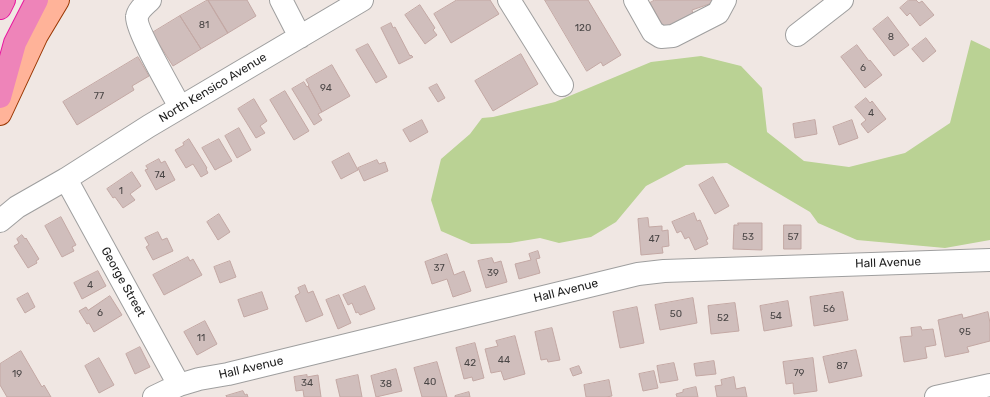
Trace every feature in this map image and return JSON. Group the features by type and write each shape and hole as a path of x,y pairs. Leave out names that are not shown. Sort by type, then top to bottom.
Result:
{"highway":[{"path":"0,8 4,0"},
{"path":"0,97 15,43 37,0"}],"main road":[{"path":"0,114 36,35 58,0"}],"street":[{"path":"150,0 139,12 136,19 142,34 180,108"},
{"path":"281,0 300,37"},
{"name":"North Kensico Avenue","path":"0,221 16,207 362,0"},
{"path":"509,0 562,85"},
{"path":"635,0 653,32 661,37 673,36 718,13 725,0"},
{"path":"797,36 842,0"},
{"name":"George Street","path":"66,178 179,385"},
{"name":"Hall Avenue","path":"154,397 179,385 199,379 228,374 638,274 664,271 990,260"},
{"path":"936,397 990,385"}],"green space":[{"path":"971,40 990,49 990,240 945,248 857,240 818,223 810,212 727,163 686,165 646,186 616,222 591,237 559,243 540,238 510,243 471,244 441,231 431,200 441,159 470,134 482,118 493,117 555,102 651,62 701,56 741,66 762,88 767,132 804,161 849,167 905,153 950,123"}],"building":[{"path":"208,0 228,33 201,49 180,16"},
{"path":"208,0 247,0 256,16 228,33"},
{"path":"457,0 490,0 499,14 451,43 434,14"},
{"path":"545,0 588,0 621,55 603,66 601,62 587,71"},
{"path":"655,0 718,1 692,10 693,14 665,29 650,3"},
{"path":"909,0 916,0 919,3 922,1 934,15 920,26 910,13 907,16 900,8"},
{"path":"420,5 435,28 433,30 437,35 425,44 405,15"},
{"path":"180,16 201,49 173,66 152,33"},
{"path":"888,17 909,45 894,56 873,29"},
{"path":"391,23 393,28 395,27 410,56 411,55 413,57 399,64 381,28"},
{"path":"926,38 936,51 923,62 912,49"},
{"path":"368,44 387,77 376,83 356,50"},
{"path":"857,45 882,75 865,88 841,57"},
{"path":"521,54 538,84 493,111 475,81"},
{"path":"138,57 149,76 132,86 134,90 77,125 63,102"},
{"path":"332,65 350,96 322,112 306,80"},
{"path":"304,82 307,87 308,86 322,112 318,114 322,120 314,125 292,89"},
{"path":"437,84 445,98 438,102 429,88"},
{"path":"285,91 309,131 294,140 270,100"},
{"path":"866,98 870,103 872,101 886,119 868,133 861,124 866,120 855,107"},
{"path":"254,99 267,121 260,126 265,133 256,138 238,109"},
{"path":"422,120 428,132 410,142 403,130"},
{"path":"815,120 817,134 795,138 793,124"},
{"path":"852,120 858,138 839,145 833,127"},
{"path":"239,128 251,150 237,158 225,136"},
{"path":"189,139 207,168 208,173 201,177 193,164 186,168 175,150 184,145 183,143"},
{"path":"219,139 232,161 215,170 202,148"},
{"path":"349,153 358,170 341,179 332,162"},
{"path":"159,159 161,163 165,161 175,180 156,190 145,170 148,169 146,166"},
{"path":"377,160 379,164 385,162 388,171 364,181 358,168"},
{"path":"132,172 141,186 130,194 135,200 123,208 115,197 113,198 107,189"},
{"path":"713,177 729,206 715,214 699,185"},
{"path":"694,213 697,221 700,220 708,239 706,240 708,244 695,250 689,237 685,239 681,231 677,233 672,222"},
{"path":"219,214 230,232 218,240 207,222"},
{"path":"61,217 76,245 72,247 74,251 62,257 45,226"},
{"path":"648,218 649,227 662,226 662,231 668,230 669,246 662,247 663,253 641,255 638,219"},
{"path":"738,223 762,223 762,250 733,249 734,225 738,225"},
{"path":"784,225 801,225 801,249 784,249"},
{"path":"158,232 162,240 167,238 173,251 153,260 146,247 149,245 145,238"},
{"path":"22,235 25,239 26,238 39,259 36,261 37,263 28,268 14,246 19,243 17,239"},
{"path":"538,251 540,258 536,259 540,273 519,279 515,264 531,260 529,254"},
{"path":"447,254 454,275 464,271 471,291 453,297 447,279 432,284 425,262"},
{"path":"188,257 190,261 193,259 202,275 164,295 153,275"},
{"path":"492,258 494,263 501,261 507,282 486,288 478,261"},
{"path":"230,261 236,277 220,283 214,267"},
{"path":"98,271 106,286 82,299 74,283"},
{"path":"305,285 308,293 313,291 323,315 306,322 295,296 300,293 298,288"},
{"path":"365,286 375,309 360,315 358,312 356,313 352,303 348,305 343,295"},
{"path":"262,292 268,309 244,317 238,300"},
{"path":"843,292 848,320 814,326 810,297"},
{"path":"28,293 35,307 25,313 17,299"},
{"path":"339,295 351,323 338,329 326,300"},
{"path":"110,296 122,315 94,332 79,311 86,307 88,310"},
{"path":"693,298 697,323 660,330 655,305"},
{"path":"788,301 792,326 764,331 760,306"},
{"path":"735,303 739,331 711,334 708,306"},
{"path":"637,307 644,343 620,348 613,312"},
{"path":"988,312 990,323 990,341 967,347 969,352 945,357 938,320 962,314 963,318"},
{"path":"205,321 217,344 197,355 184,332"},
{"path":"921,327 922,330 933,329 936,345 925,347 927,358 904,362 900,337 912,336 911,328"},
{"path":"552,328 560,360 548,362 547,359 541,360 535,332"},
{"path":"515,336 525,374 504,380 501,371 491,373 485,349 498,346 496,341"},
{"path":"475,343 484,378 473,381 472,377 464,379 456,348"},
{"path":"140,347 150,367 135,374 126,354"},
{"path":"856,350 862,376 829,383 823,357"},
{"path":"21,351 42,387 44,385 51,397 7,397 0,385 0,364"},
{"path":"99,358 114,385 99,393 85,366"},
{"path":"813,358 817,391 794,394 793,383 786,384 783,362"},
{"path":"714,361 716,374 696,376 694,364"},
{"path":"437,362 447,397 422,397 414,368"},
{"path":"674,363 678,380 660,383 657,366"},
{"path":"579,366 582,373 573,376 570,369"},
{"path":"396,369 402,391 376,397 371,376"},
{"path":"654,371 658,388 643,391 639,374"},
{"path":"307,375 307,377 318,375 321,397 304,397 303,390 296,391 294,377"},
{"path":"358,375 362,397 340,397 336,380"},
{"path":"734,377 736,389 745,387 747,397 717,397 715,386 722,385 721,380"},
{"path":"609,380 612,396 586,397 584,385"},
{"path":"696,387 698,397 677,397 676,394 683,392 683,390"},
{"path":"243,391 248,397 226,396"},
{"path":"469,392 470,397 455,397 455,396"}]}
